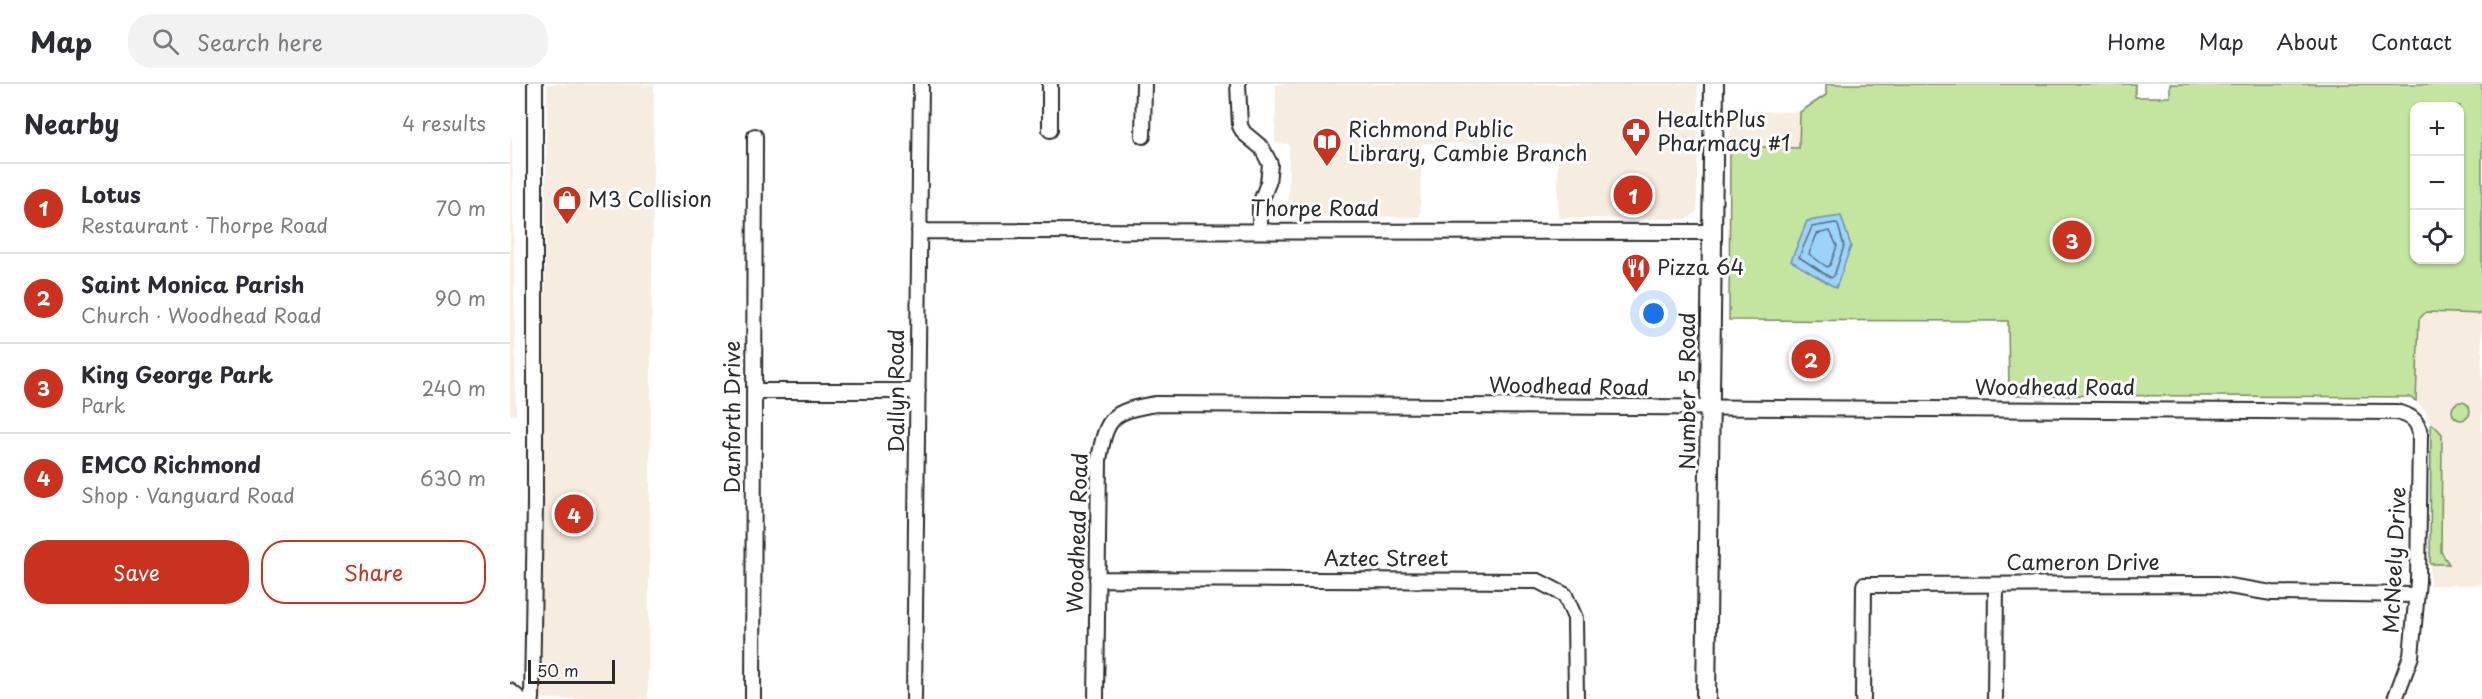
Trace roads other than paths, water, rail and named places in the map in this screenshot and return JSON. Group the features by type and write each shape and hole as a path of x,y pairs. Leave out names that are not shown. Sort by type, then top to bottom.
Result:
{"main road":[{"name":"Number 5 Road","path":"1706,699 1714,84"}],"street":[{"path":"532,699 535,503 535,84"},
{"name":"Dallyn Road","path":"914,699 921,84"},
{"path":"1050,84 1050,130"},
{"path":"1143,136 1144,84"},
{"path":"1238,84 1238,119 1242,130 1262,148 1270,164 1269,183 1260,204 1260,229"},
{"name":"Danforth Drive","path":"753,699 755,136"},
{"name":"Thorpe Road","path":"919,231 1188,232 1260,229 1711,232"},
{"path":"755,391 918,391"},
{"name":"Woodhead Road","path":"1096,699 1099,460 1104,432 1121,413 1136,407 1156,404 2396,412 2408,415 2416,421"},
{"name":"McNeely Drive","path":"2395,699 2411,656 2416,595 2420,434 2416,421"},
{"name":"Aztec Street","path":"1097,579 1538,581 1565,595 1575,618 1576,699"},
{"name":"Cameron Drive","path":"1863,699 1864,585 2216,584 2272,593 2416,595"},
{"path":"1995,699 1996,585"},
{"path":"510,691 520,699"}],"water":[{"path":"1841,216 1851,246 1836,288 1791,261 1807,221"}],"place":[{"name":"HealthPlus Pharmacy #1","path":"1636,158"},
{"name":"Richmond Public Library, Cambie Branch","path":"1327,168"},
{"name":"Lotus","path":"1633,195"},
{"name":"M3 Collision","path":"567,226"},
{"name":"King George Park","path":"2072,240"},
{"name":"Pizza 64","path":"1636,294"},
{"name":"Saint Monica Parish","path":"1811,359"},
{"name":"EMCO Richmond","path":"574,514"}]}
